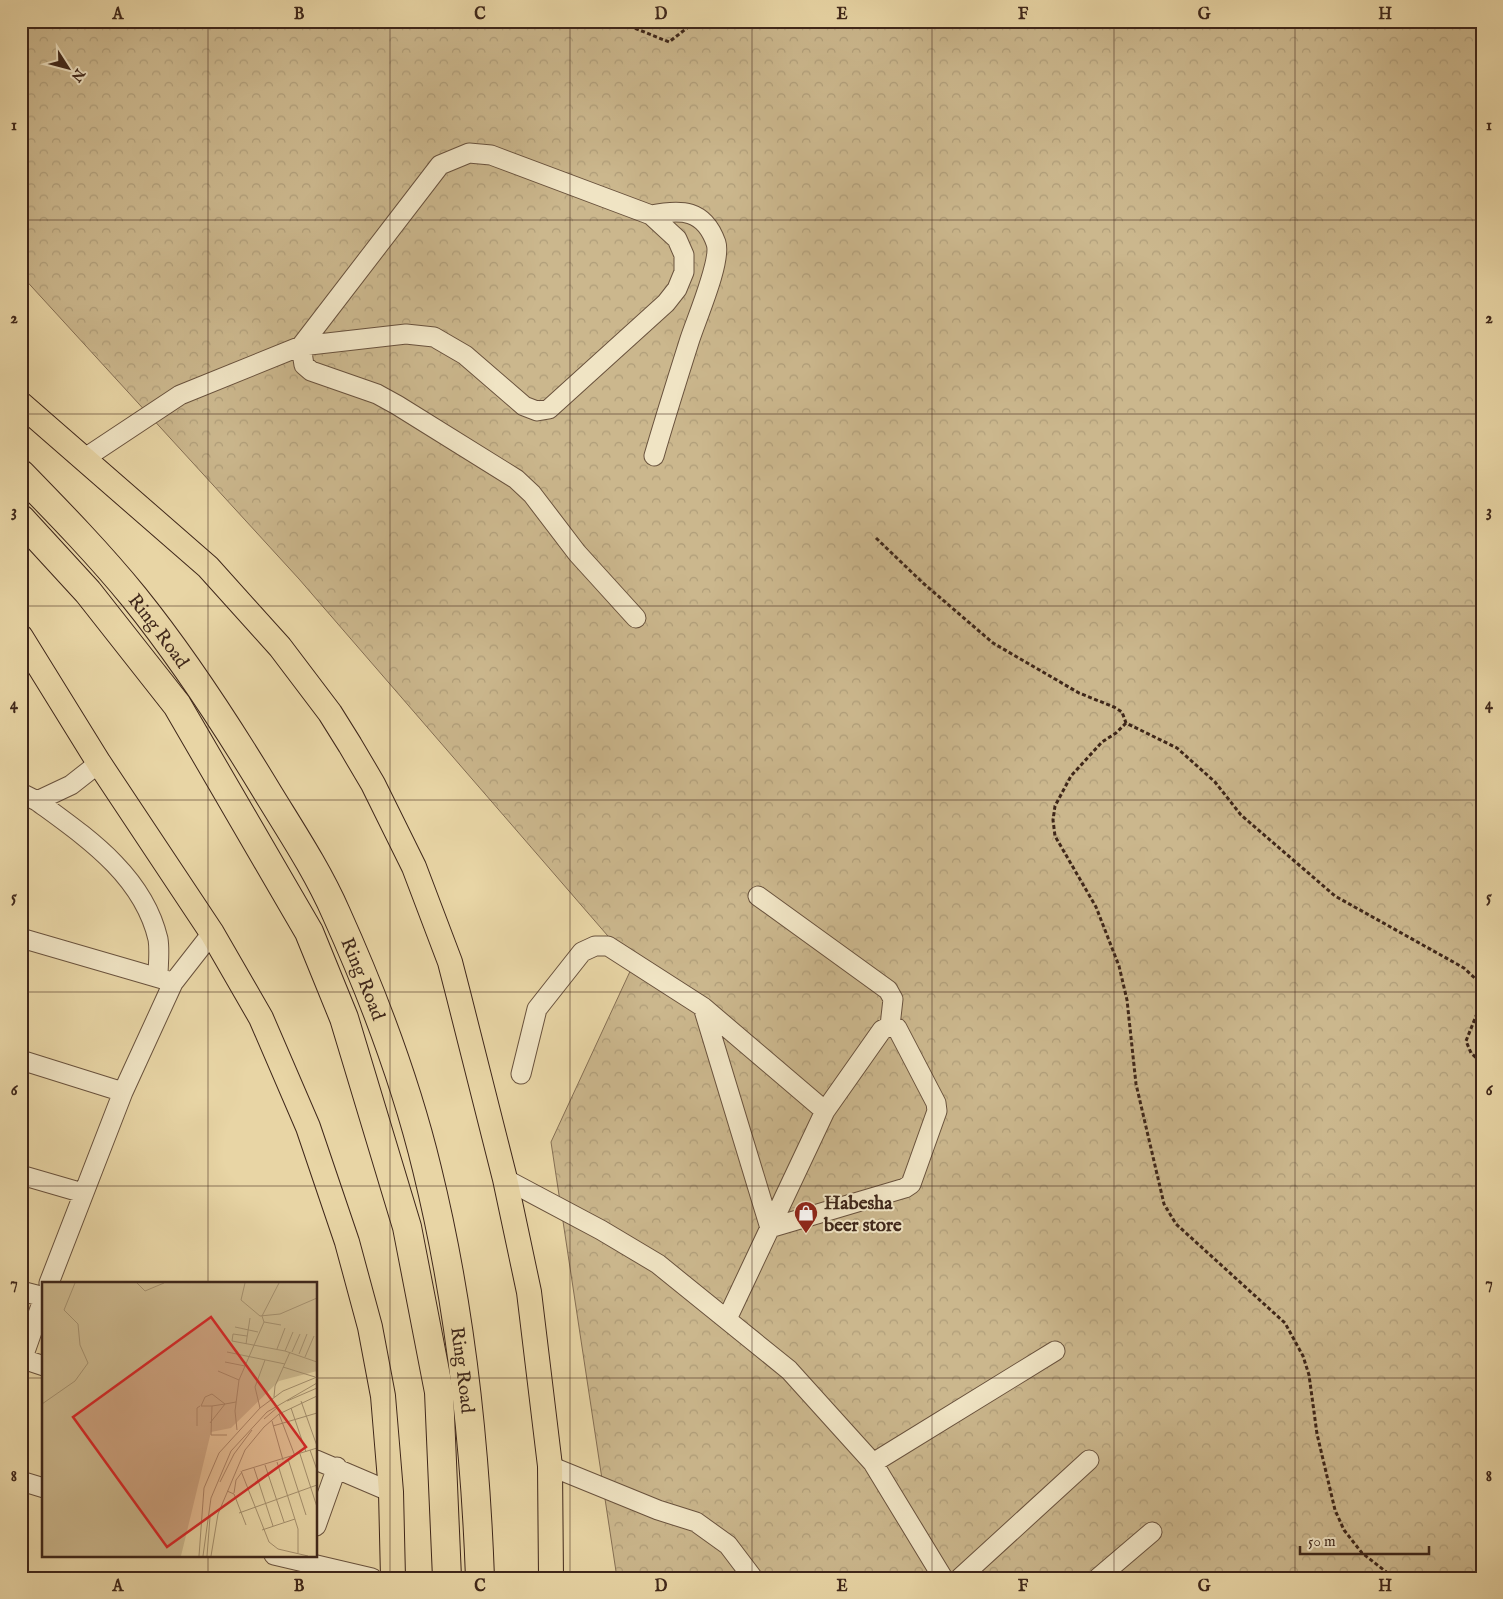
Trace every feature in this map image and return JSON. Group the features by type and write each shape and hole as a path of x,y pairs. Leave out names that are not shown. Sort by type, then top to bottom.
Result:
{"highway":[{"name":"Ring Road","path":"21,474 79,534 128,591 184,666 236,740 309,862 335,911 377,1013 424,1156 438,1218 462,1346 477,1504 480,1578"},
{"name":"Ring Road","path":"21,519 88,592 177,705 309,932 344,1018 407,1227 439,1392 447,1578"}],"main road":[{"path":"21,404 208,567 247,608 330,713 373,784 414,866 450,962 505,1178 529,1292 550,1466 551,1578"},
{"path":"21,638 99,762 212,933 261,1018 308,1127 344,1233 370,1327 383,1396 390,1492 393,1578"}],"street":[{"path":"85,458 180,396 301,346 406,334 434,337 465,355 524,406 536,411 548,409 666,303 677,289 684,272 684,255 676,239 651,215 491,155 469,153 440,165 301,346 304,365 311,371 390,401 516,479 532,494 578,553 636,618"},
{"path":"651,215 674,210 690,212 706,226 716,245 712,277 654,456"},
{"path":"29,797 71,785 99,762"},
{"path":"29,797 91,841 115,864 134,887 148,911 158,940 166,980"},
{"path":"758,896 888,990 893,999 890,1026"},
{"path":"49,1282 166,980 212,933"},
{"path":"21,938 166,980"},
{"path":"521,1074 537,1008 582,952 595,946 608,946 703,1007 826,1111"},
{"path":"703,1007 770,1228"},
{"path":"727,1319 770,1228 826,1111 882,1030 890,1026 897,1028 936,1103 937,1111 911,1184 904,1188 770,1228"},
{"path":"21,1060 123,1092"},
{"path":"21,1175 83,1193"},
{"path":"505,1178 658,1264 789,1370 873,1463 943,1578"},
{"path":"21,1291 42,1296"},
{"path":"42,1303 22,1361 42,1366"},
{"path":"873,1463 1055,1351"},
{"path":"960,1578 1089,1460"},
{"path":"318,1461 337,1467 390,1492"},
{"path":"550,1466 658,1510 696,1522 728,1545 753,1578"},
{"path":"318,1520 337,1467"},
{"path":"21,1481 42,1487"},
{"path":"1098,1578 1152,1532"},
{"path":"277,1556 303,1566 372,1578"}],"path":[{"path":"616,21 669,42 696,21"},
{"path":"876,538 923,583 993,643 1079,694 1114,707 1122,712 1126,723 1177,748 1215,782 1241,815 1335,896 1464,968 1479,982 1482,993"},
{"path":"1126,723 1116,733 1102,742 1071,776 1055,806 1053,820 1055,836 1096,907 1119,966 1126,1000 1136,1084 1164,1204 1176,1224 1272,1309 1292,1334 1303,1356 1309,1375 1317,1434 1335,1510 1344,1530 1362,1553 1394,1578"},
{"path":"1482,1001 1466,1041 1471,1053 1482,1063"}],"green space":[{"path":"21,21 1482,21 1482,1578 617,1578 551,1142 633,965 299,579 21,275"}],"place":[{"name":"Habesha beer store","path":"806,1234"}]}
